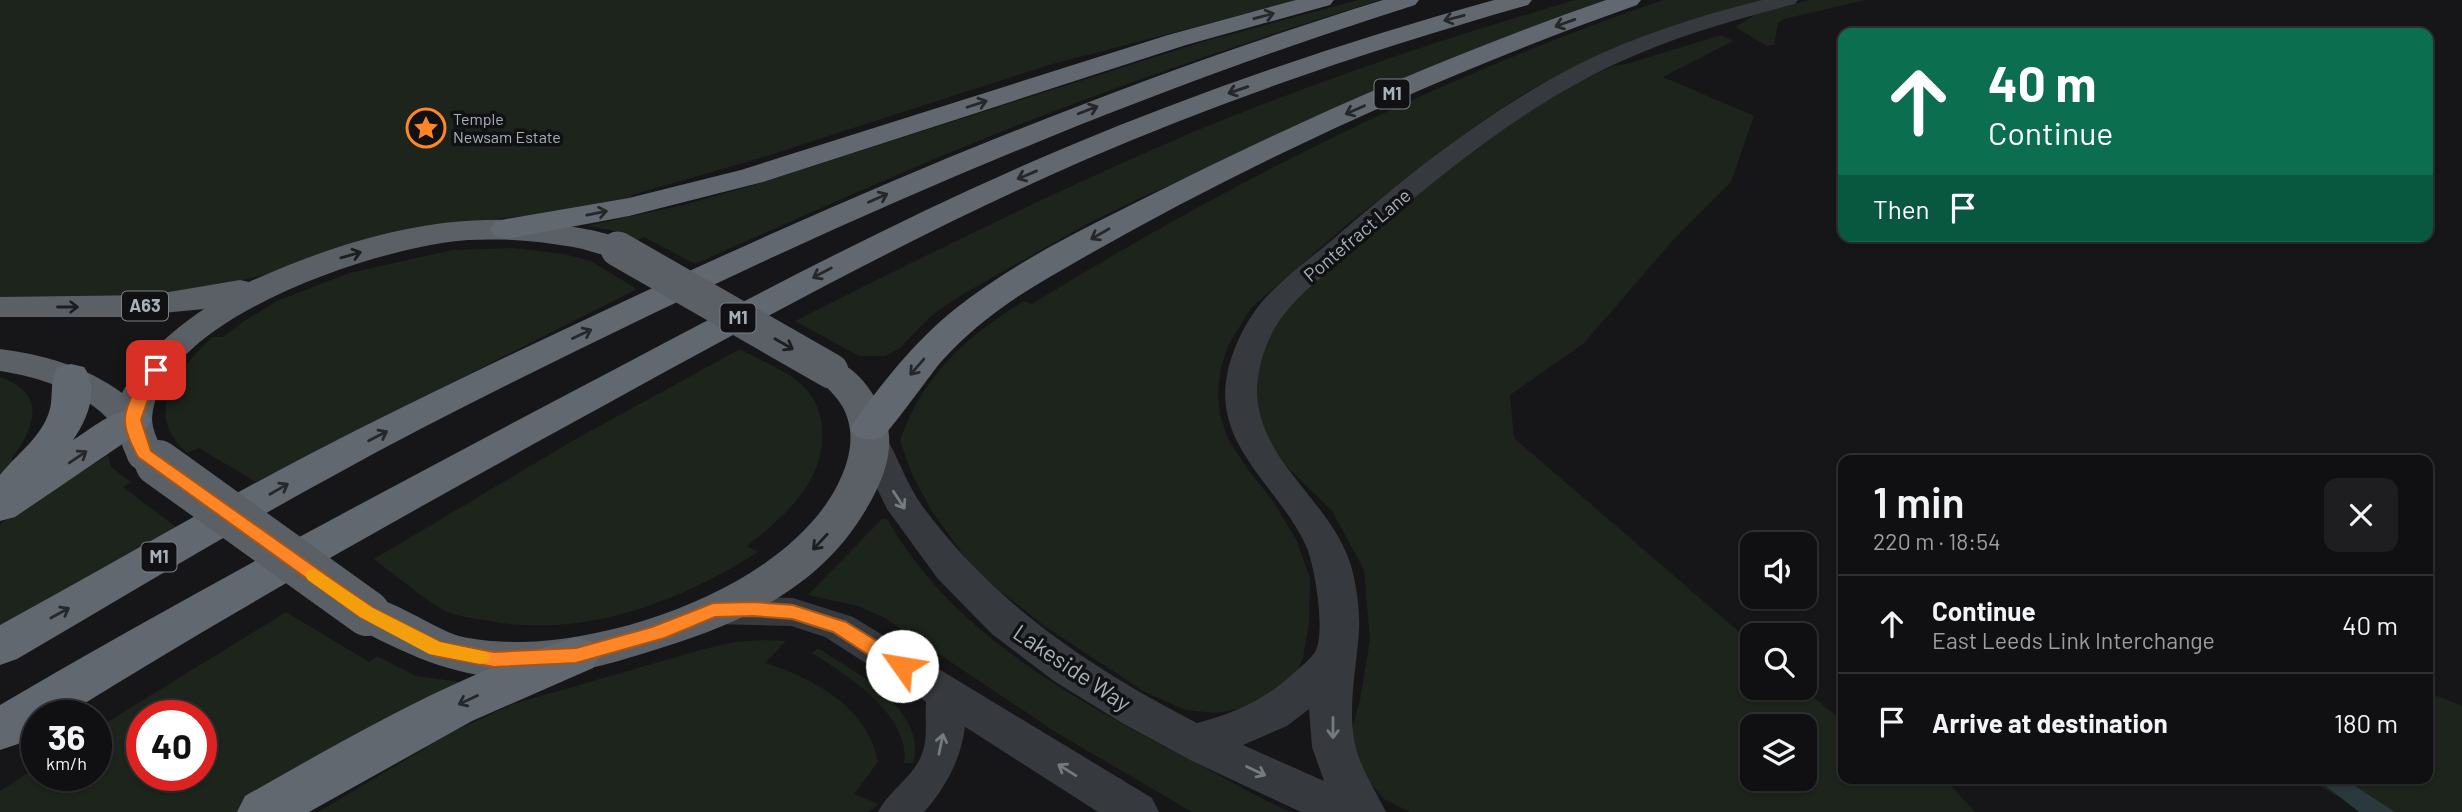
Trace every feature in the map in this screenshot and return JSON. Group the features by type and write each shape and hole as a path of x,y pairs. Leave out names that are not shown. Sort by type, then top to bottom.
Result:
{"highway":[{"path":"138,437 145,384 179,344 243,299 286,276 379,247 433,236 506,229 629,207 740,179 1177,40 1322,0"},
{"name":"M1","path":"0,647 318,467 524,361 793,235 985,150 1182,74 1407,0"},
{"name":"M1","path":"0,730 356,523 844,262 1016,180 1186,108 1424,26 1520,0"},
{"name":"M1","path":"870,434 893,396 952,330 985,303 1119,223 1253,156 1428,78 1541,31 1629,0"},
{"path":"264,812 387,740 482,693 576,655 658,633 758,589 801,560 820,543 847,510 868,463 870,434 863,407 852,388 831,371 618,249 586,240 506,229"},
{"name":"A63","path":"0,307 141,306 172,303 222,295 286,276"},
{"path":"0,359 29,363 71,375 104,397 138,437 367,612 436,649 494,659 576,655"},
{"path":"0,499 52,440 66,419 71,402 71,375"},
{"path":"0,507 138,437"}],"street":[{"name":"Pontefract Lane","path":"1363,812 1340,767 1332,737 1333,660 1339,627 1339,601 1332,564 1311,524 1263,458 1246,425 1241,397 1243,371 1260,326 1276,304 1362,228 1488,128 1535,97 1587,69 1670,34 1787,0"},
{"name":"Lakeside Way","path":"870,434 884,477 943,564 999,617 1088,682 1156,723 1348,812"},
{"path":"713,610 793,612 839,627 1136,812"},
{"path":"1194,741 1240,730 1276,714 1296,699 1333,660"},
{"path":"898,812 923,786 940,752 944,741 944,692"}],"shaded area":[{"name":"Temple Newsam Estate","path":"0,0 1299,0 1049,65 757,159 631,195 633,200 558,213 450,223 260,276 172,296 0,301"},
{"path":"1358,0 1380,0 1192,61 1054,111 929,161 695,264 644,237 635,241 611,230 586,226 683,205 750,186 1199,43"},
{"path":"1575,0 1618,0 1138,199 1087,224 960,296 932,315 899,349 885,356 859,356 795,321 986,226 1179,138 1375,63"},
{"path":"1663,0 1765,0 1577,65 1525,93 1478,124 1350,222 1251,308 1228,346 1221,368 1218,393 1220,415 1228,439 1273,501 1297,541 1310,578 1309,623 1303,658 1292,681 1243,708 1216,713 1185,710 1143,691 1043,625 975,571 931,510 912,474 900,441 920,397 948,360 965,343 1024,301 1032,304 1183,215 1339,134 1499,62"},
{"path":"1808,0 1866,0 1784,19 1778,23 1774,45 1767,46 1735,27 1755,15"},
{"path":"1721,35 1733,41 1663,77 1754,116 1731,182 1675,238 1584,343 1510,395 1514,438 1740,633 1740,700 1817,700 1838,718 1838,784 1950,784 1975,812 1410,812 1384,799 1366,778 1351,732 1360,700 1370,640 1364,570 1332,511 1287,467 1271,444 1259,418 1254,364 1280,311 1370,233 1496,131 1569,87 1613,66"},
{"path":"513,248 564,254 591,261 637,289 256,482 199,448 187,453 173,438 167,422 169,392 187,364 212,337 223,337 277,301 349,273 453,250"},
{"path":"740,349 791,376 809,392 820,416 822,446 817,464 801,495 776,522 747,546 758,552 727,570 695,587 627,613 592,621 520,625 448,612 374,559 574,440"},
{"path":"0,377 15,384 25,393 31,402 32,412 26,436 11,460 26,460 0,485"},
{"path":"108,455 111,467 131,482 123,487 176,527 0,626 0,524"},
{"path":"883,518 888,520 915,561 948,599 1024,663 1109,716 1290,812 1192,812 1057,733 885,618 858,606 808,595"},
{"path":"286,612 369,662 377,656 416,676 461,682 241,812 0,812 0,791 21,777 21,791 112,791 112,719 126,711 126,791 217,791 217,700 143,700"},
{"path":"786,641 765,663 819,686 851,710 863,725 878,762 854,794 879,804 868,812 318,812 452,732 513,704 704,649 734,642"},
{"path":"818,648 868,681 899,709 910,726 915,744 913,763 904,763 904,746 898,729 887,713 874,698 842,672 812,653"},
{"path":"2433,694 2462,706 2462,812 2364,812 2316,784 2433,784"},
{"path":"2323,784 2352,784 2395,812 2359,812"}],"slow traffic":[{"path":"315,575 367,612 436,649 480,657"}],"place":[{"name":"Temple Newsam Estate","path":"426,128"}],"route":[{"path":"156,370 145,384 132,420 144,453 367,612 436,649 494,659 576,655 658,633 713,610 753,609 793,612 839,627 902,666"}]}
